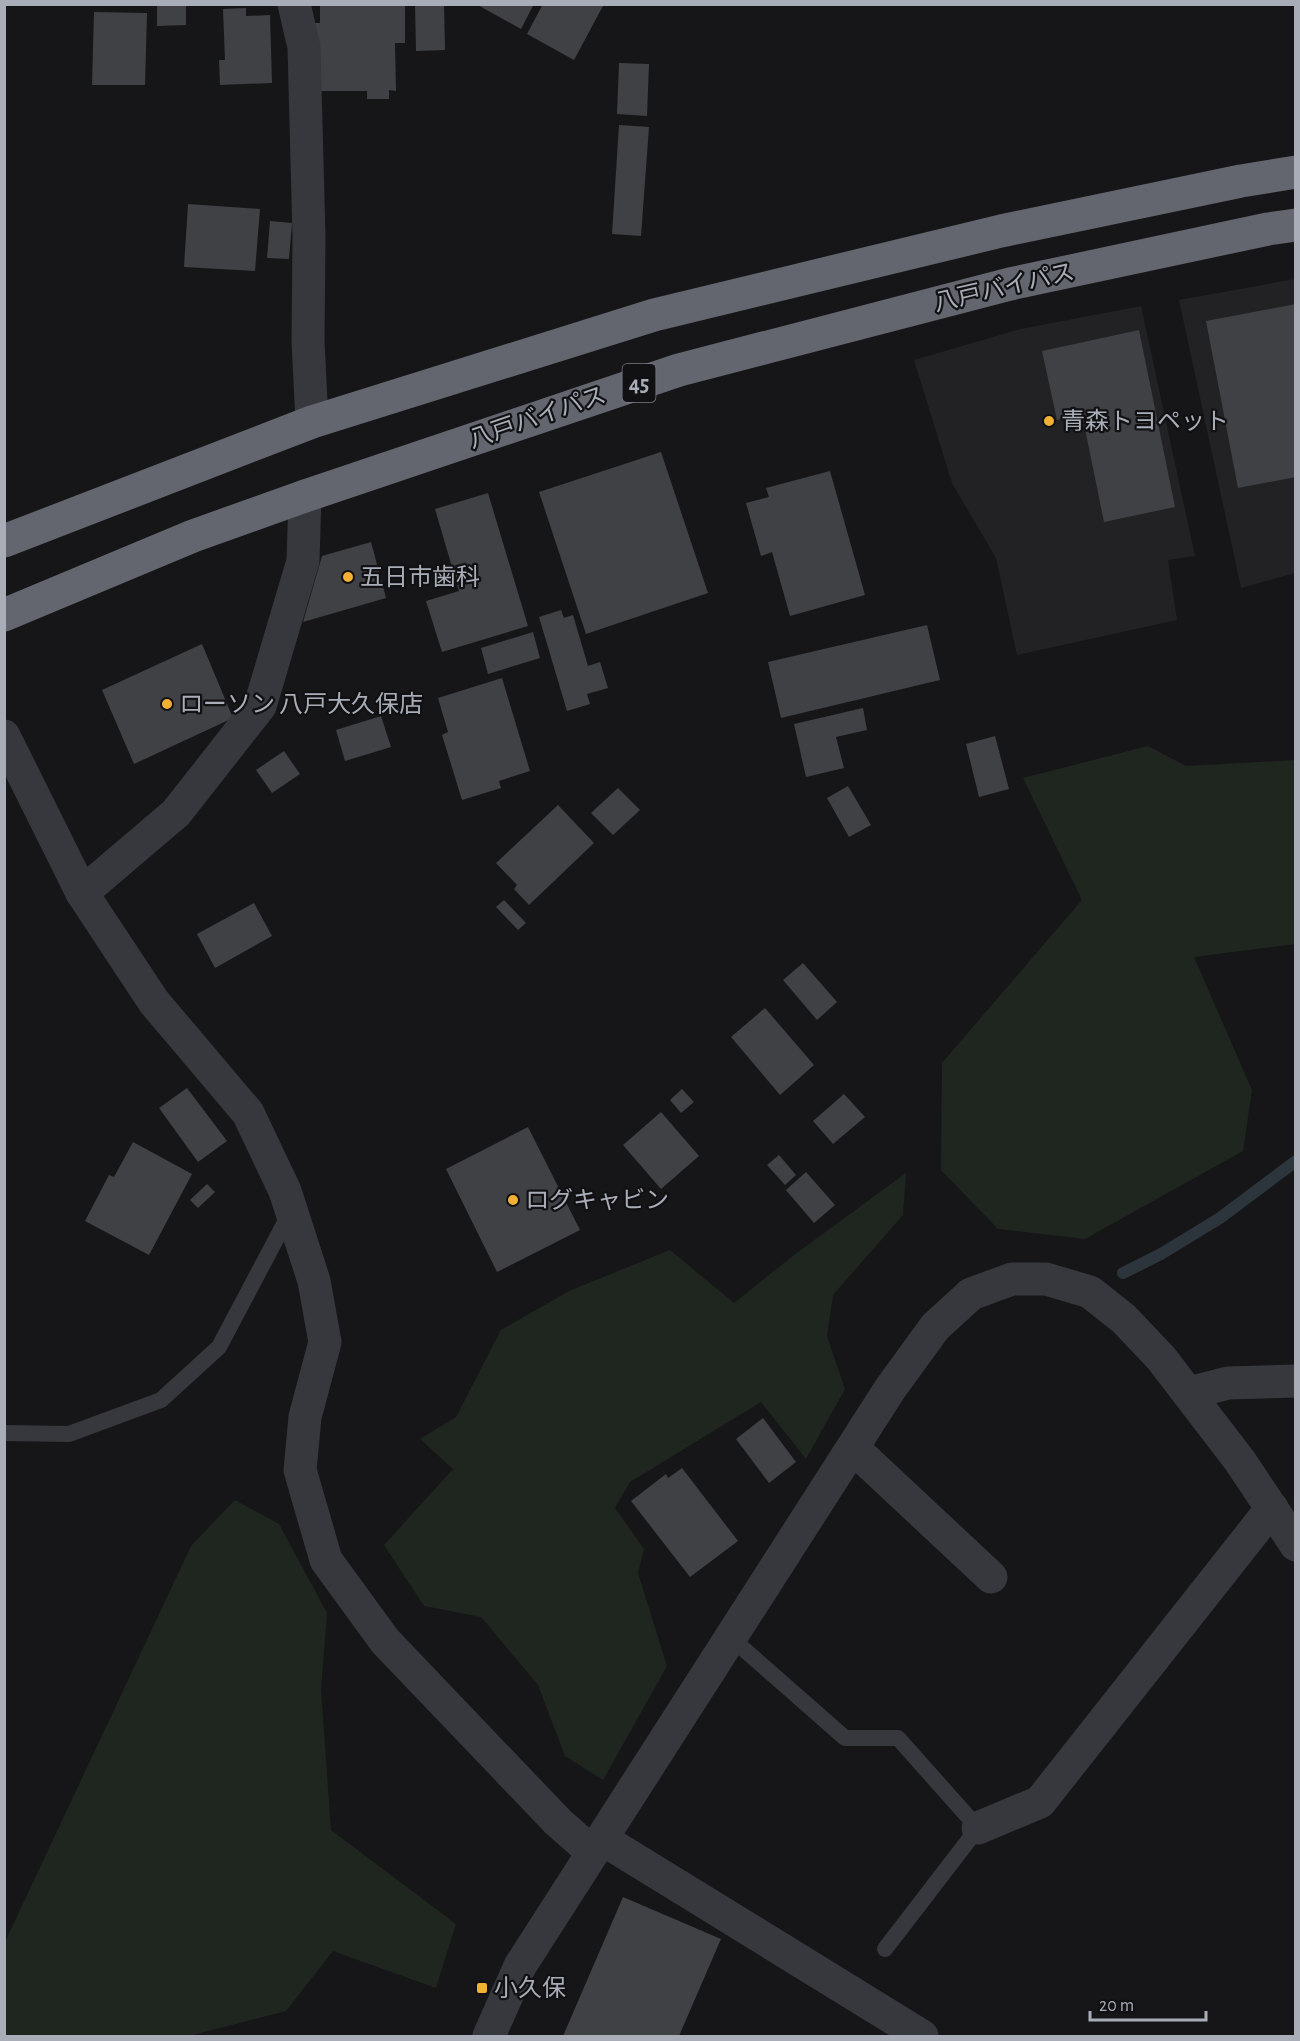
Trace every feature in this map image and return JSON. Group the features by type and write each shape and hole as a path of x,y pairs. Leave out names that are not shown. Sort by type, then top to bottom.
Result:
{"highway":[{"path":"4,541 312,422 654,315 1001,231 1241,180 1296,172"},
{"name":"八戸バイパス","path":"4,615 193,536 679,369 1010,284 1296,225"}],"street":[{"path":"294,4 304,46 309,237 308,341 312,422"},
{"path":"82,893 176,813 260,706 303,561 305,496"},
{"path":"4,736 82,893 154,1002 248,1113 285,1191 314,1281 326,1342 305,1418 300,1470 326,1560 385,1641 558,1822 922,2037"},
{"path":"489,2037 520,1966 890,1389 935,1327 971,1294 1012,1280 1046,1279 1090,1292 1124,1319 1161,1358 1240,1461 1296,1545"},
{"path":"1189,1393 1228,1383 1296,1381"},
{"path":"853,1448 991,1577"},
{"path":"978,1828 1040,1802 1272,1508"}],"lane":[{"path":"4,1433 69,1434 162,1400 219,1347 291,1210"},
{"path":"730,1637 845,1738 897,1738 978,1828 885,1949"}],"shaded area":[{"path":"1295,279 1295,573 1241,588 1179,300"},
{"name":"青森トヨペット","path":"1141,306 1195,556 1168,560 1177,620 1017,655 996,558 952,483 914,360 1021,329"},
{"path":"1148,746 1186,766 1295,760 1295,944 1194,957 1252,1090 1243,1151 1085,1239 998,1229 941,1170 942,1063 1082,900 1023,778"},
{"path":"906,1173 903,1215 833,1295 827,1336 845,1389 806,1459 761,1402 630,1482 615,1508 644,1549 638,1573 667,1666 603,1780 565,1756 538,1685 481,1617 424,1606 384,1545 453,1469 420,1439 456,1417 501,1330 569,1291 670,1250 734,1303 794,1255"},
{"path":"235,1500 279,1524 327,1613 321,1689 331,1830 456,1924 436,1988 333,1951 286,2011 189,2036 5,2036 5,1942 191,1546"}],"building":[{"path":"157,4 186,4 186,25 157,26"},
{"path":"415,4 444,4 445,50 416,51"},
{"path":"476,4 534,4 521,29"},
{"path":"543,4 604,4 574,60 527,34"},
{"path":"320,5 405,5 405,43 395,43 396,91 389,90 389,99 367,99 367,91 321,91 312,23 320,23"},
{"path":"246,8 246,16 270,15 272,83 220,85 219,60 225,60 223,9"},
{"path":"94,12 147,13 145,85 92,85"},
{"path":"619,63 649,64 647,116 617,114"},
{"path":"619,125 649,127 641,236 612,234"},
{"path":"188,204 260,209 255,271 184,267"},
{"path":"270,221 292,223 289,259 267,258"},
{"path":"1296,304 1296,477 1238,488 1206,321"},
{"path":"1139,330 1175,507 1104,522 1082,414 1057,420 1042,351"},
{"path":"661,452 708,593 586,634 539,492"},
{"path":"830,471 865,595 790,616 772,552 761,556 746,503 769,497 766,488"},
{"path":"488,493 528,626 442,652 426,601 459,591 435,509"},
{"name":"五日市歯科","path":"371,542 386,598 303,622 322,556"},
{"path":"561,610 564,618 573,615 588,666 600,662 608,688 587,694 590,704 567,711 539,617"},
{"path":"927,625 940,680 781,718 768,662"},
{"path":"533,632 540,658 488,674 481,648"},
{"name":"ローソン 八戸大久保店","path":"202,644 233,718 134,764 102,690"},
{"path":"502,678 530,771 499,781 501,788 462,800 442,735 448,732 438,698"},
{"path":"863,708 867,730 836,737 844,768 806,777 794,724"},
{"path":"381,716 391,747 345,761 336,730"},
{"path":"995,736 1009,789 979,797 966,744"},
{"path":"284,751 300,774 272,793 256,770"},
{"path":"848,786 871,825 849,837 827,798"},
{"path":"618,788 640,810 613,835 591,813"},
{"path":"558,805 594,843 529,905 514,889 517,885 496,863"},
{"path":"504,900 526,923 518,930 496,907"},
{"path":"254,903 272,936 215,968 197,934"},
{"path":"803,963 837,1002 817,1020 783,980"},
{"path":"765,1008 814,1065 780,1095 731,1037"},
{"path":"187,1088 227,1141 198,1162 159,1108"},
{"path":"682,1089 694,1102 681,1113 670,1100"},
{"path":"844,1094 865,1117 833,1144 813,1121"},
{"path":"661,1112 699,1156 661,1189 623,1145"},
{"name":"ログキャビン","path":"528,1127 580,1230 497,1272 446,1169"},
{"path":"133,1142 192,1174 149,1255 85,1221 109,1175 114,1177"},
{"path":"779,1155 796,1175 785,1185 767,1165"},
{"path":"806,1172 835,1205 814,1223 786,1190"},
{"path":"207,1184 215,1192 198,1208 190,1200"},
{"path":"763,1418 796,1462 769,1483 736,1439"},
{"path":"682,1468 738,1541 690,1577 631,1501 666,1474 668,1478"},
{"path":"623,1897 721,1939 679,2036 563,2036"}],"waterway":[{"path":"1123,1273 1161,1254 1220,1218 1296,1161"}],"place":[{"name":"青森トヨペット","path":"1049,421"},
{"name":"五日市歯科","path":"348,577"},
{"name":"ローソン 八戸大久保店","path":"167,704"},
{"name":"ログキャビン","path":"513,1200"},
{"name":"小久保","path":"482,1988"}]}
